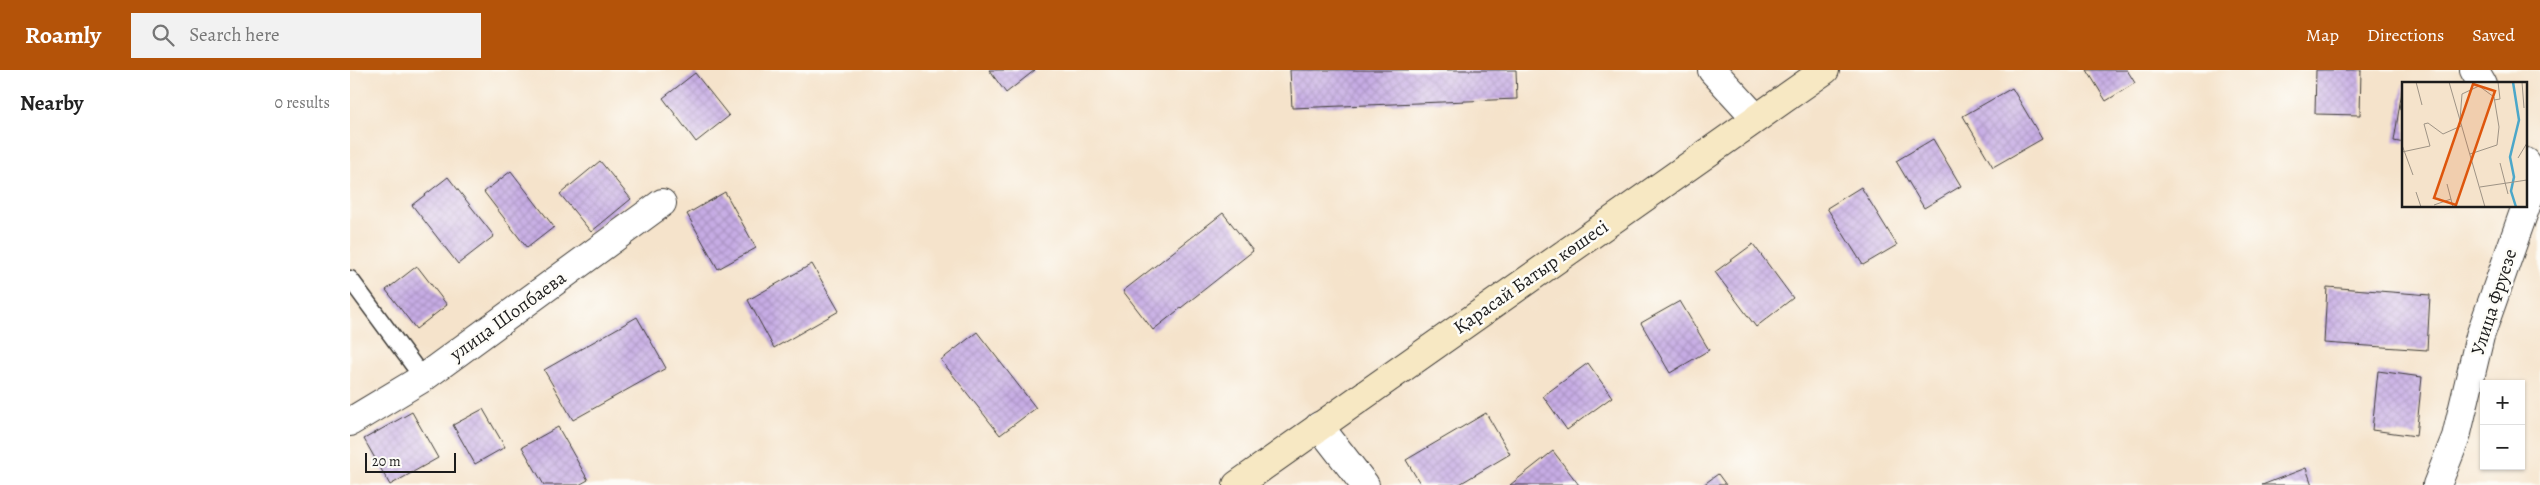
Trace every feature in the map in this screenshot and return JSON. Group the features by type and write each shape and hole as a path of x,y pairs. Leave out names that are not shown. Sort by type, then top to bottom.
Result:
{"main road":[{"name":"Қарасай Батыр көшесі","path":"1237,485 1825,70"}],"street":[{"path":"1712,70 1756,118"},
{"path":"2474,70 2481,82"},
{"name":"Улица Фруезе","path":"2528,165 2536,178 2528,200"},
{"name":"улица Шопбаева","path":"350,422 423,378 662,203"},
{"name":"Улица Фруезе","path":"2437,485 2456,437 2480,336 2525,208"},
{"path":"1319,426 1365,485"}],"lane":[{"path":"350,279 423,378"}],"building":[{"path":"989,70 1035,70 1006,93"},
{"path":"1290,70 1516,70 1517,99 1292,108"},
{"path":"2087,70 2127,70 2135,83 2106,101"},
{"path":"2316,70 2361,70 2360,115 2315,114"},
{"path":"695,73 729,116 696,142 663,98"},
{"path":"2012,88 2042,139 1993,167 1963,116"},
{"path":"2402,90 2402,143 2394,141"},
{"path":"1933,139 1961,186 1924,208 1896,161"},
{"path":"600,161 631,199 591,232 560,194"},
{"path":"511,171 554,227 527,248 484,192"},
{"path":"448,177 494,236 458,264 412,205"},
{"path":"1861,187 1897,245 1863,265 1827,208"},
{"path":"725,192 756,248 718,269 687,214"},
{"path":"1223,213 1253,251 1153,330 1123,291"},
{"path":"1753,244 1793,298 1756,327 1715,272"},
{"path":"812,264 839,311 774,348 748,300"},
{"path":"417,266 447,305 416,329 386,290"},
{"path":"2327,287 2430,295 2427,350 2324,343"},
{"path":"1680,301 1709,350 1670,373 1641,323"},
{"path":"637,317 666,368 573,420 544,370"},
{"path":"977,332 1036,408 1000,435 941,360"},
{"path":"1588,363 1612,397 1567,430 1543,396"},
{"path":"2378,371 2422,377 2416,436 2372,430"},
{"path":"483,409 505,447 475,464 453,425"},
{"path":"412,412 438,458 390,485 364,439"},
{"path":"1486,413 1510,454 1458,485 1421,485 1406,460"},
{"path":"558,427 588,480 579,485 544,485 522,447"},
{"path":"1553,451 1579,485 1510,485"},
{"path":"2306,468 2312,485 2262,485"},
{"path":"1718,474 1726,485 1703,485"}]}
